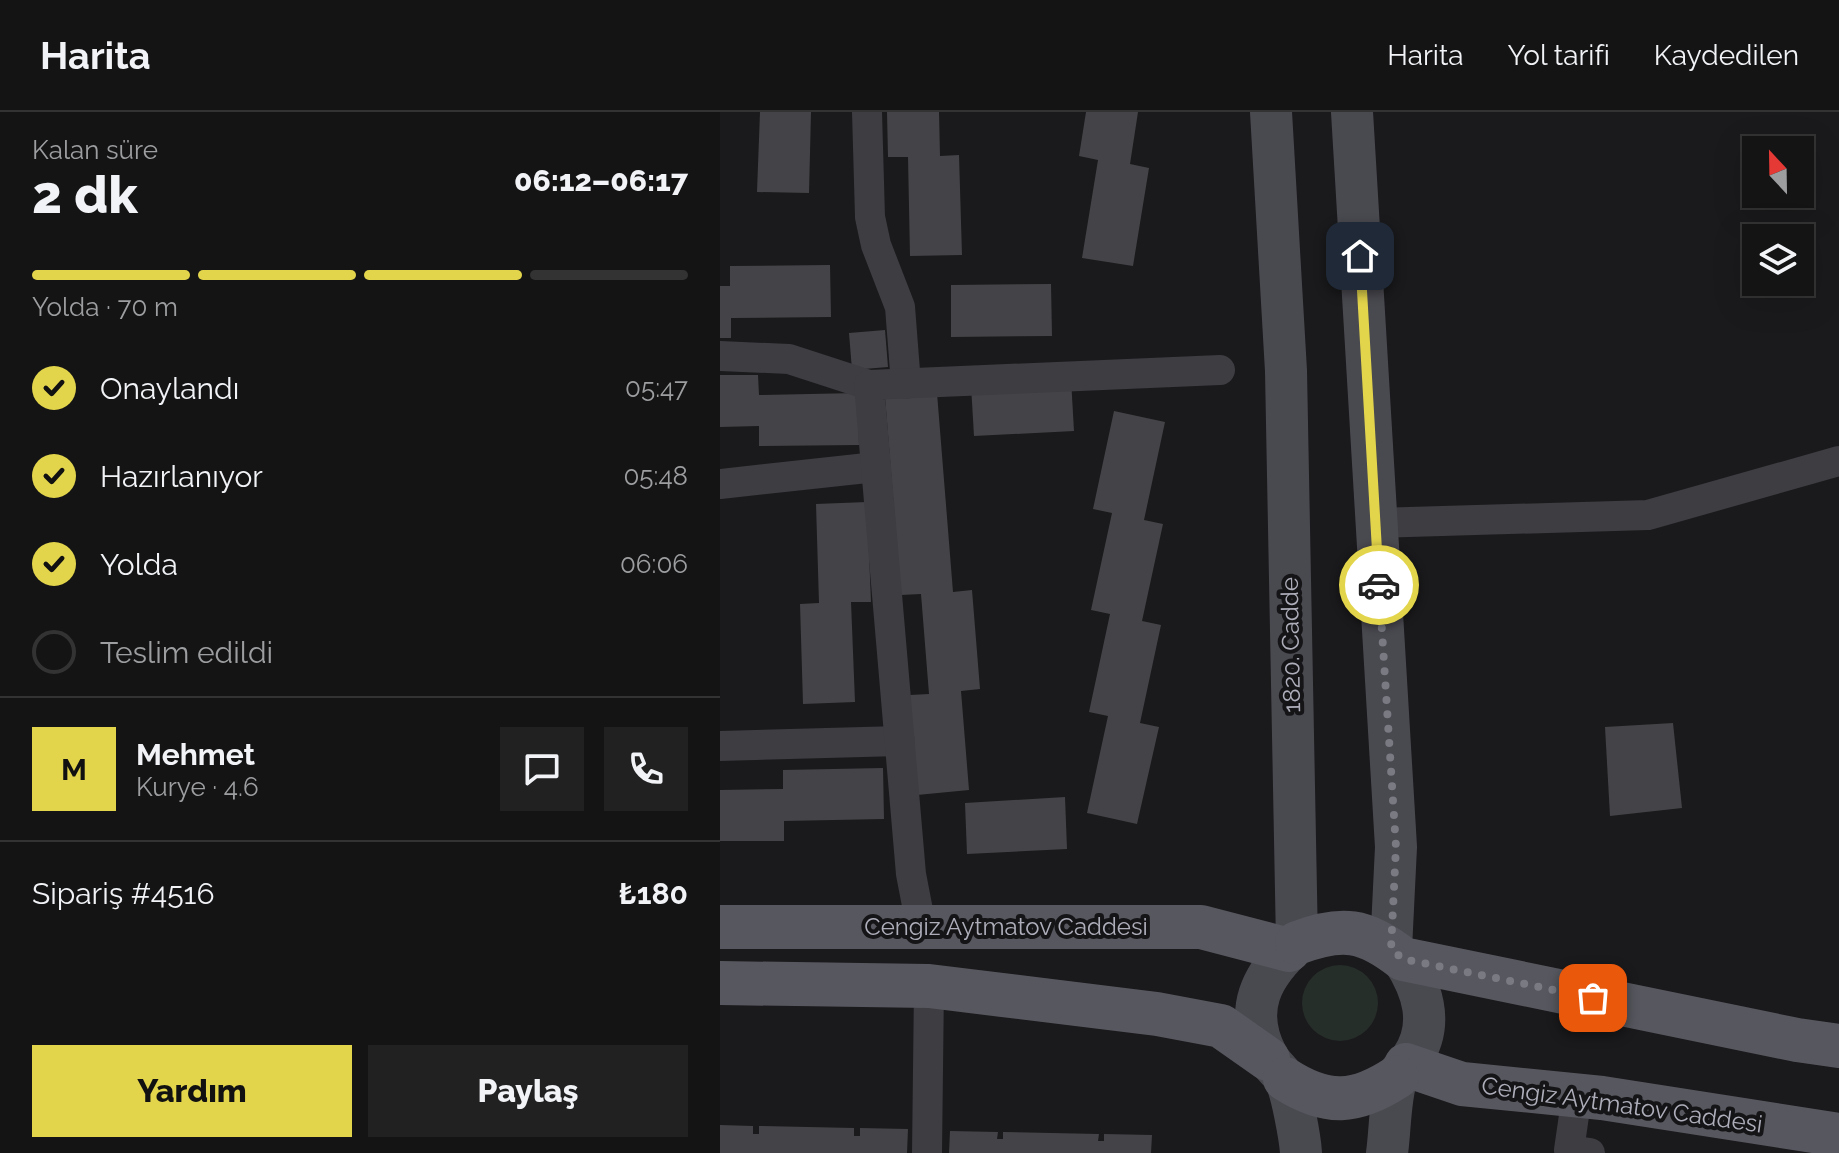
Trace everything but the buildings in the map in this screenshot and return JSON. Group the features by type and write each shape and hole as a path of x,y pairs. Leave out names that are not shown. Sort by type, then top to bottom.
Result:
{"main road":[{"name":"1820. Cadde","path":"1271,112 1286,371 1293,946"},
{"path":"720,983 929,986 1199,1021 1221,1026 1306,1092 1329,1099 1353,1098 1377,1091 1402,1071 1413,1057 1423,1032 1424,1006 1417,981 1397,954 1396,847 1352,112"},
{"name":"Cengiz Aytmatov Caddesi","path":"720,927 1201,927 1293,946 1324,933 1353,932 1381,941 1397,954 1797,1040 1839,1046"},
{"path":"1293,946 1276,960 1262,982 1256,1008 1258,1035 1276,1069 1301,1153"},
{"name":"Cengiz Aytmatov Caddesi","path":"1402,1071 1462,1084 1577,1095 1839,1135"},
{"path":"1387,1153 1402,1071"}],"street":[{"path":"867,112 870,217 876,245 900,307 906,384"},
{"path":"720,356 789,359 869,385 1220,370"},
{"path":"869,385 911,874 921,926"},
{"path":"1375,523 1648,515 1839,461"},
{"path":"720,484 876,467"},
{"path":"720,746 900,741"},
{"path":"927,1153 929,986"},
{"path":"1577,1095 1569,1150 1590,1153"}],"shaded area":[{"path":"1340,965 1354,968 1367,976 1375,989 1378,1003 1375,1017 1367,1030 1354,1038 1340,1041 1326,1038 1313,1030 1305,1017 1302,1003 1305,989 1313,976 1326,968"}],"way so far":[{"path":"1379,585 1396,847 1391,949 1403,959 1593,998"}],"route":[{"path":"1360,256 1379,585"}]}
